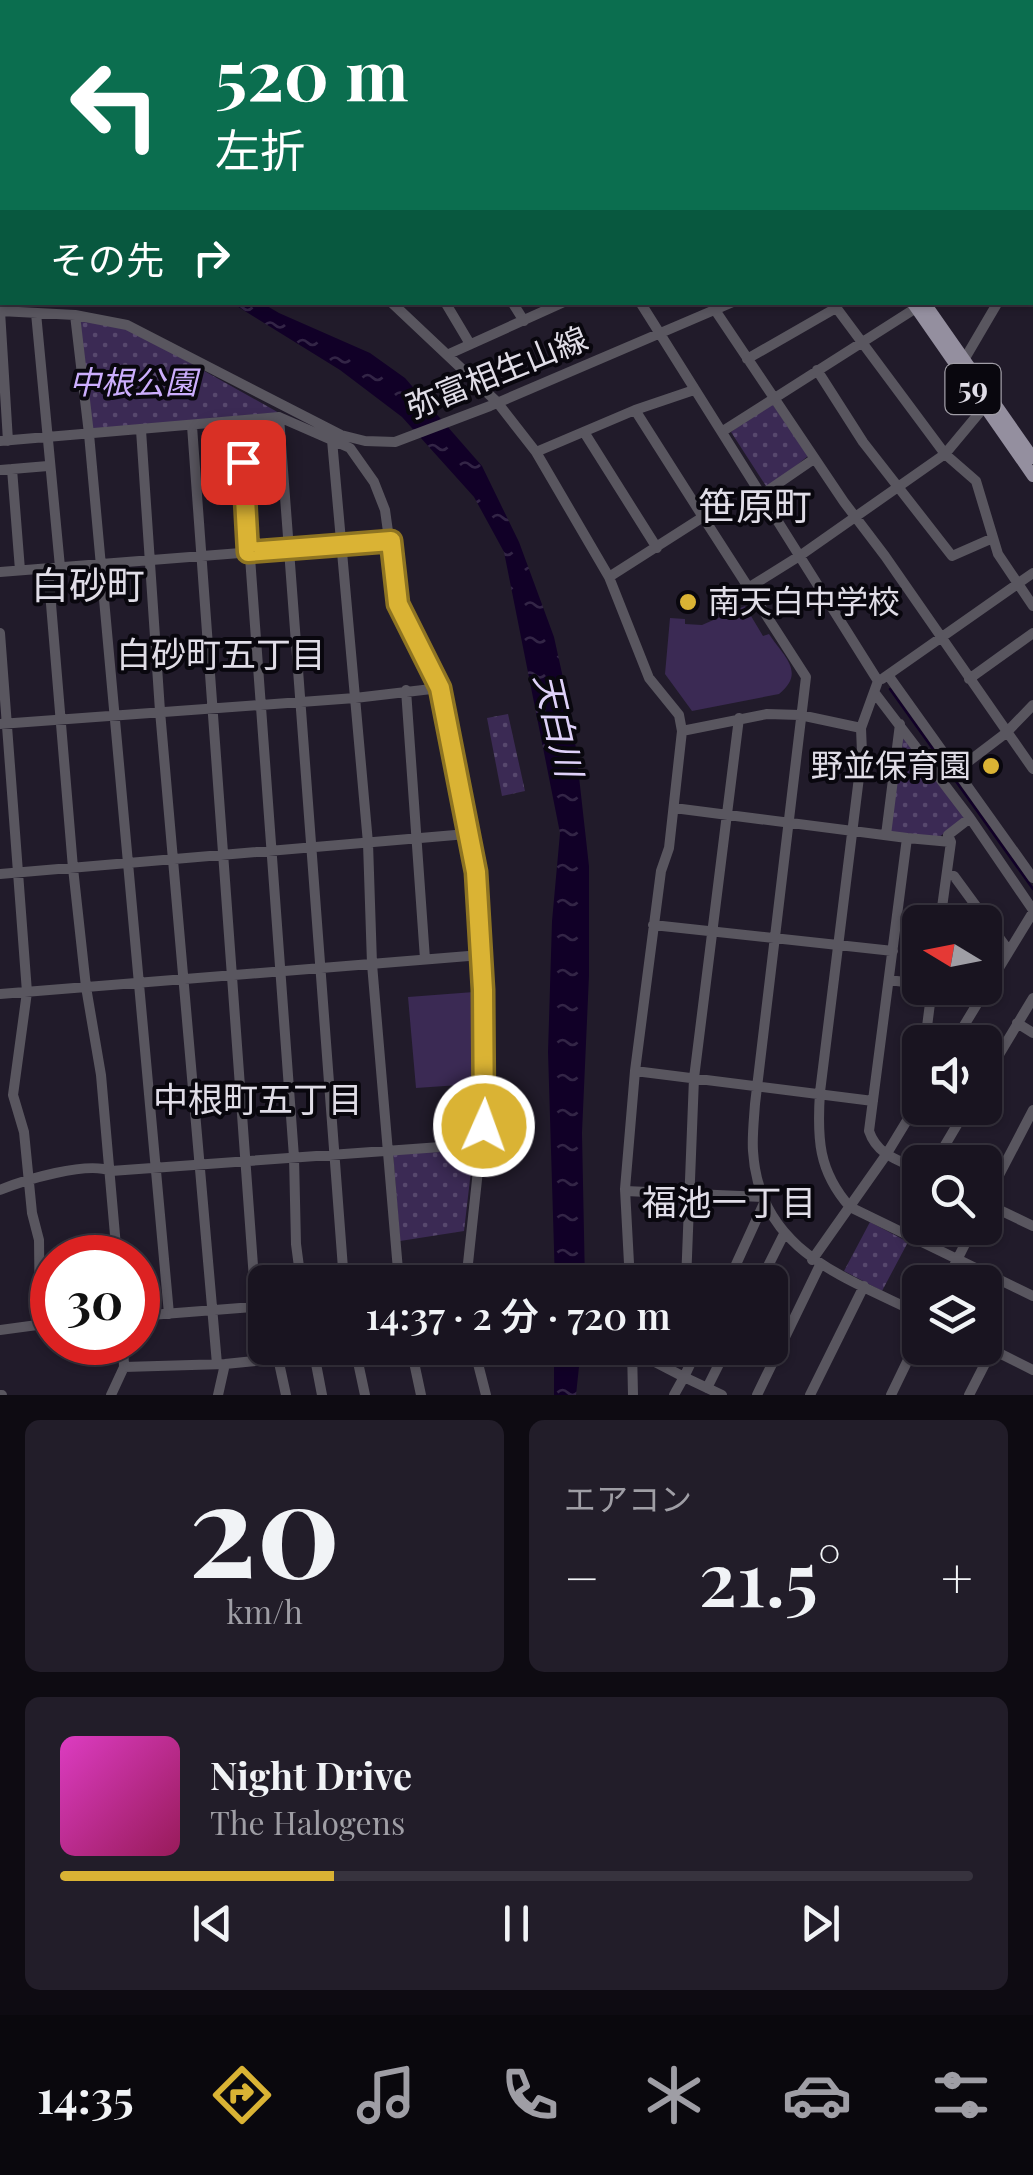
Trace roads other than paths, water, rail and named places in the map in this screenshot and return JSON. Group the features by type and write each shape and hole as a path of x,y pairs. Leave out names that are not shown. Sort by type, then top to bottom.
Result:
{"main road":[{"name":"59","path":"919,305 964,360 1033,458"},
{"name":"59","path":"919,305 1033,476"}],"street":[{"path":"394,305 450,354 536,452 609,577 648,678 679,714 682,731 674,808 653,925 635,1071 625,1191 629,1265"},
{"path":"447,305 470,344"},
{"path":"514,305 524,321"},
{"path":"450,354 558,305"},
{"path":"642,305 880,683 900,724 1033,911 965,1025"},
{"name":"弥富相生山線","path":"0,311 41,309 127,325 341,435 366,442 394,442 725,305"},
{"path":"723,431 916,305"},
{"path":"964,360 996,305"},
{"path":"748,359 834,306 944,454 976,482 998,554 1033,606"},
{"path":"41,309 59,719 86,987 101,1075 115,1235"},
{"path":"714,310 772,399 1033,769"},
{"path":"0,311 4,441 279,417 350,448 374,482 385,510 398,604 440,688 476,872 486,1096 466,1265"},
{"path":"75,315 169,1314"},
{"path":"816,370 863,442 952,556 994,538"},
{"path":"536,452 694,390"},
{"path":"748,588 801,556 944,454 985,406"},
{"path":"635,410 806,677 757,1086 753,1152 763,1200 784,1234 816,1262 902,1305"},
{"path":"279,417 343,1265"},
{"path":"230,423 243,462 299,1265"},
{"path":"192,426 221,856 256,1265"},
{"path":"142,430 160,711 221,1364 218,1395"},
{"path":"584,432 656,548"},
{"path":"332,440 368,843 372,964 398,1265"},
{"path":"763,494 814,459"},
{"path":"20,570 6,469 48,466"},
{"path":"609,577 703,517"},
{"path":"0,572 391,541"},
{"path":"1033,573 880,683 861,728 862,753 817,1136 822,1163 835,1190 850,1207 1033,1296"},
{"path":"969,679 1033,632"},
{"path":"0,633 27,992 12,1095 24,1132 38,1235"},
{"path":"880,683 956,771 1031,869"},
{"path":"4,724 440,688"},
{"path":"406,690 425,960"},
{"path":"956,771 1006,734 1033,705"},
{"path":"682,731 766,714 800,715 861,728"},
{"path":"687,1265 694,1078 739,718"},
{"path":"886,836 900,724"},
{"path":"674,808 950,842"},
{"path":"942,905 948,834 970,818"},
{"path":"0,874 467,834"},
{"path":"902,1162 874,1144 869,1131 907,838"},
{"path":"946,874 954,876 976,905"},
{"path":"653,925 893,951"},
{"path":"1002,941 1009,951"},
{"path":"0,994 481,955"},
{"path":"889,980 902,982"},
{"path":"1002,1048 1033,998"},
{"path":"1017,1023 1033,1033"},
{"path":"635,1071 873,1101"},
{"path":"1002,1169 1033,1110"},
{"path":"757,1395 816,1262 904,1125"},
{"path":"0,1190 29,1178 83,1168 111,1170 482,1144"},
{"path":"625,1191 763,1200"},
{"path":"735,1265 763,1200"},
{"path":"1002,1210 1033,1226"},
{"path":"768,1265 784,1234"},
{"path":"955,1265 965,1245"},
{"path":"810,1395 864,1286"},
{"path":"160,1315 248,1308"},
{"path":"0,1330 30,1326"},
{"path":"1002,1355 1033,1370"},
{"path":"111,1395 124,1367 248,1361"},
{"path":"280,1365 286,1395"},
{"path":"317,1365 322,1395"},
{"path":"358,1365 364,1395"},
{"path":"415,1365 421,1395"},
{"path":"478,1365 486,1395"},
{"path":"632,1365 633,1395"},
{"path":"663,1365 720,1395"},
{"path":"674,1395 690,1365"},
{"path":"707,1388 718,1365"},
{"path":"890,1395 905,1365"},
{"path":"969,1395 981,1365"}],"water":[{"name":"天白川","path":"235,305 265,305 370,353 405,378 482,466 519,542 554,637 573,723 589,866 582,1133 585,1265 554,1265 548,1052 552,921 560,833 504,552 474,497 402,417 340,370"},
{"path":"554,1365 579,1365 576,1395 554,1395"}],"waterway":[{"path":"890,689 1033,889"}],"place":[{"name":"南天白中学校","path":"688,602"},
{"name":"野並保育園","path":"991,766"}],"district":[{"name":"笹原町","path":"755,507"},
{"name":"白砂町","path":"88,586"},
{"name":"白砂町五丁目","path":"221,655"},
{"name":"中根町五丁目","path":"258,1100"},
{"name":"福池一丁目","path":"729,1203"}],"park label":[{"name":"中根公園","path":"133,383"}]}
